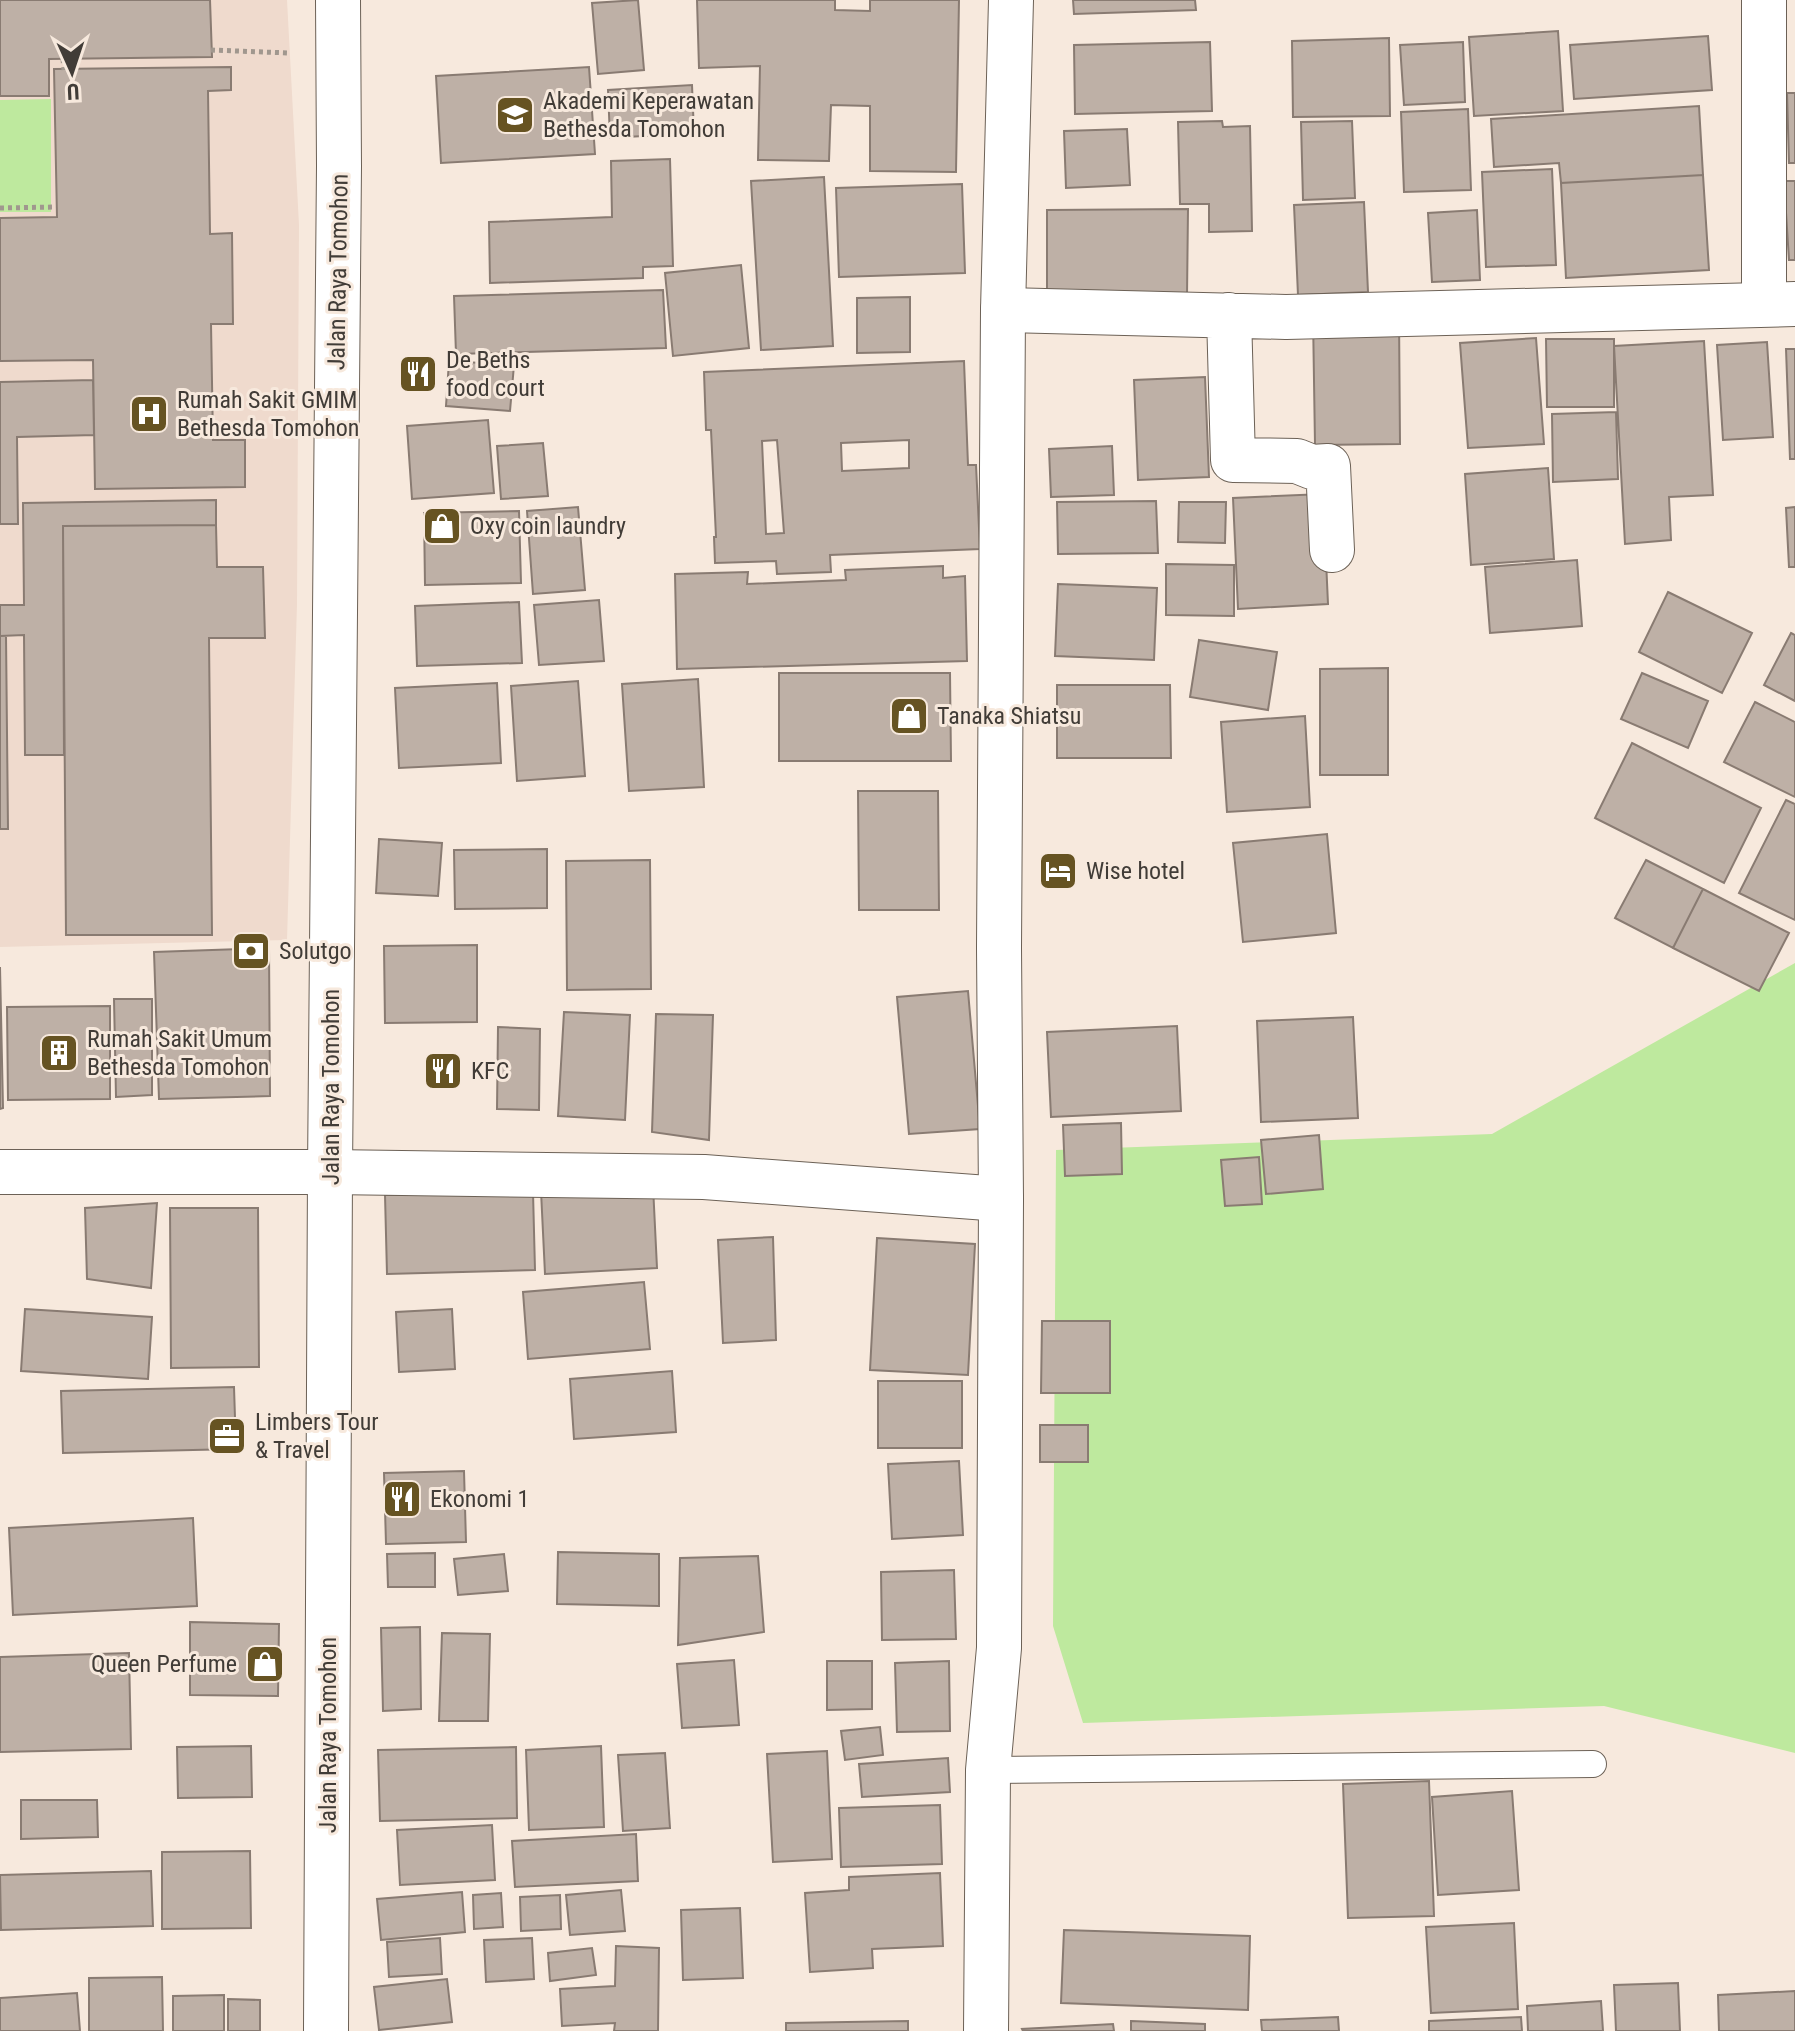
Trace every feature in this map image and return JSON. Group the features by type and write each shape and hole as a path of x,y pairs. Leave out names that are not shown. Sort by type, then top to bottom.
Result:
{"main road":[{"name":"Jalan Raya Tomohon","path":"326,2031 338,0"},
{"path":"986,2031 988,1770 999,1648 1003,310 1011,0"},
{"path":"1003,310 1286,317 1780,304 1764,0"},
{"path":"1229,315 1233,460 1297,461 1312,467 1328,466 1332,550"},
{"path":"0,1172 704,1177 1001,1199"}],"lane":[{"path":"988,1770 1593,1764"}],"path":[{"path":"211,50 338,55"},
{"path":"63,59 64,70"},
{"path":"0,208 56,207"}],"shaded area":[{"name":"Rumah Sakit GMIM Bethesda Tomohon","path":"0,0 287,0 299,225 297,604 287,940 0,947"}],"green space":[{"path":"51,99 51,212 0,212 0,100"},
{"path":"1795,963 1795,1753 1604,1706 1083,1723 1053,1626 1056,1150 1492,1134"}],"building":[{"path":"0,0 210,0 212,57 49,59 49,96 0,96"},
{"path":"638,0 644,70 598,74 592,3"},
{"path":"697,0 835,0 835,10 870,11 870,0 959,0 956,172 870,171 870,106 831,105 829,161 758,160 760,66 699,68"},
{"path":"1073,0 1195,0 1196,10 1074,14"},
{"path":"1558,31 1563,111 1474,116 1469,37"},
{"path":"1708,36 1712,90 1574,99 1570,45"},
{"path":"1389,38 1390,116 1293,117 1292,41"},
{"path":"1210,42 1212,111 1075,114 1074,45"},
{"path":"1463,42 1465,102 1404,105 1400,45"},
{"path":"231,67 231,90 208,91 210,234 232,233 233,324 211,324 213,440 245,440 245,487 95,489 93,360 0,361 0,218 57,217 54,69"},
{"name":"Akademi Keperawatan Bethesda Tomohon","path":"589,67 595,154 441,163 436,76"},
{"path":"692,85 694,133 610,138 608,90"},
{"path":"1787,93 1795,93 1795,163 1789,163"},
{"path":"1699,106 1703,175 1561,183 1559,163 1494,167 1491,119"},
{"path":"1468,109 1471,190 1404,192 1401,112"},
{"path":"1222,121 1223,127 1250,126 1252,231 1209,232 1209,204 1180,204 1178,122"},
{"path":"1352,121 1355,198 1303,200 1301,122"},
{"path":"1127,129 1130,185 1066,188 1064,131"},
{"path":"670,159 673,266 643,267 643,278 490,283 489,222 612,217 611,161"},
{"path":"1552,169 1556,265 1486,267 1482,172"},
{"path":"1703,175 1709,270 1566,278 1561,183"},
{"path":"824,177 833,346 761,350 751,181"},
{"path":"1784,181 1795,181 1795,260 1789,260"},
{"path":"962,184 965,273 839,277 836,188"},
{"path":"1364,202 1368,292 1298,295 1294,205"},
{"path":"1188,209 1187,296 1047,297 1047,210"},
{"path":"1477,210 1480,280 1432,282 1428,213"},
{"path":"741,265 749,348 673,356 665,273"},
{"path":"663,290 666,348 456,354 454,296"},
{"path":"910,297 910,352 857,353 857,298"},
{"path":"1399,315 1400,444 1315,445 1313,316"},
{"path":"1536,338 1544,444 1468,448 1460,343"},
{"path":"1546,339 1614,339 1614,407 1547,407"},
{"path":"1704,341 1713,495 1669,497 1671,540 1625,544 1614,346"},
{"path":"1767,342 1773,437 1723,440 1717,345"},
{"path":"1786,349 1795,349 1795,459 1790,459"},
{"path":"449,361 514,365 510,411 446,406"},
{"path":"964,361 968,465 976,465 980,549 830,555 831,572 777,574 776,561 715,563 711,430 706,430 704,372","holes":["777,440 784,533 766,534 762,441","909,440 909,468 842,471 841,443"]},
{"path":"1205,377 1209,477 1138,480 1134,380"},
{"path":"93,380 94,435 17,437 18,524 0,524 0,382"},
{"path":"1616,412 1618,479 1553,482 1552,414"},
{"path":"488,420 494,493 412,499 407,426"},
{"path":"543,443 548,496 501,499 497,446"},
{"path":"1112,446 1114,495 1051,497 1049,449"},
{"path":"1548,468 1554,559 1471,565 1465,474"},
{"path":"1323,494 1328,604 1238,609 1233,498"},
{"path":"216,500 216,525 63,526 64,755 25,755 24,635 0,636 0,605 24,605 23,503"},
{"path":"1156,501 1158,553 1058,554 1057,502"},
{"path":"1179,502 1226,502 1225,543 1178,542"},
{"path":"578,507 585,590 533,594 527,511"},
{"path":"1795,507 1795,567 1789,567 1786,508"},
{"path":"519,511 521,583 425,585 424,513"},
{"path":"216,525 217,567 263,567 265,638 209,638 212,935 66,935 63,526"},
{"path":"1577,560 1582,626 1490,633 1485,567"},
{"path":"1166,564 1234,565 1234,616 1166,615"},
{"path":"943,566 943,578 965,576 967,661 677,669 675,574 748,572 747,584 846,580 845,570"},
{"path":"1058,584 1157,588 1154,660 1055,656"},
{"path":"1668,592 1752,633 1722,693 1639,652"},
{"path":"599,600 604,661 539,665 534,605"},
{"path":"519,602 522,663 417,666 415,606"},
{"path":"1791,633 1795,635 1795,701 1764,685"},
{"path":"0,636 6,636 8,829 0,829"},
{"path":"1199,640 1277,652 1268,710 1190,697"},
{"path":"1388,668 1388,775 1320,775 1320,669"},
{"path":"779,673 950,673 951,761 779,761"},
{"path":"1642,673 1708,701 1688,748 1621,719"},
{"path":"698,679 704,787 629,791 622,684"},
{"path":"578,681 585,776 517,781 511,686"},
{"path":"497,683 501,763 399,768 395,688"},
{"path":"1057,685 1170,685 1171,758 1057,758"},
{"path":"1755,702 1795,722 1795,797 1724,762"},
{"path":"1305,716 1310,807 1227,812 1221,722"},
{"path":"1632,743 1761,808 1724,883 1595,818"},
{"path":"858,791 938,791 939,910 859,910"},
{"path":"1786,800 1795,804 1795,920 1739,893"},
{"path":"1327,834 1336,933 1243,942 1233,843"},
{"path":"379,839 442,843 438,896 376,893"},
{"path":"547,849 547,908 455,909 454,850"},
{"path":"650,860 651,989 567,990 566,861"},
{"path":"1646,860 1703,889 1673,948 1615,918"},
{"path":"1703,889 1789,933 1759,991 1673,948"},
{"path":"477,945 477,1022 385,1023 384,946"},
{"path":"269,948 270,1096 159,1099 154,952"},
{"path":"0,967 3,1108 0,1109"},
{"path":"968,991 980,1129 909,1134 897,997"},
{"path":"114,999 152,999 152,1095 116,1097"},
{"name":"Rumah Sakit Umum Bethesda Tomohon","path":"110,1006 110,1099 8,1100 7,1007"},
{"path":"564,1012 630,1015 625,1120 558,1116"},
{"path":"656,1014 713,1015 709,1140 652,1132"},
{"path":"1353,1017 1358,1118 1261,1122 1257,1021"},
{"path":"1177,1026 1181,1111 1051,1117 1047,1032"},
{"path":"498,1027 540,1029 539,1110 497,1109"},
{"path":"1121,1123 1122,1174 1065,1176 1063,1125"},
{"path":"1319,1135 1323,1189 1266,1194 1261,1140"},
{"path":"1259,1157 1262,1204 1225,1206 1221,1160"},
{"path":"653,1186 657,1268 545,1274 541,1191"},
{"path":"533,1192 535,1270 387,1274 385,1195"},
{"path":"157,1203 151,1288 87,1279 85,1208"},
{"path":"170,1208 258,1208 259,1367 171,1368"},
{"path":"773,1237 776,1340 723,1343 718,1240"},
{"path":"877,1238 975,1244 968,1375 870,1370"},
{"path":"644,1282 650,1349 528,1359 523,1292"},
{"path":"25,1309 152,1317 148,1379 21,1371"},
{"path":"452,1309 455,1369 399,1372 396,1312"},
{"path":"1042,1321 1110,1321 1110,1393 1041,1393"},
{"path":"672,1371 676,1432 574,1439 570,1379"},
{"path":"878,1381 962,1381 962,1448 878,1448"},
{"path":"234,1387 236,1449 63,1453 61,1391"},
{"path":"1040,1425 1088,1425 1088,1462 1040,1462"},
{"path":"959,1461 963,1535 892,1539 888,1464"},
{"path":"464,1471 466,1542 386,1544 384,1473"},
{"path":"193,1518 197,1606 13,1615 9,1528"},
{"path":"558,1552 659,1554 659,1606 557,1604"},
{"path":"435,1553 435,1587 388,1587 387,1554"},
{"path":"504,1554 508,1591 458,1595 454,1559"},
{"path":"758,1556 764,1632 678,1645 680,1558"},
{"path":"954,1570 956,1639 882,1640 881,1572"},
{"path":"190,1622 279,1624 278,1696 190,1695"},
{"path":"420,1627 421,1709 383,1711 381,1628"},
{"path":"442,1633 490,1634 488,1721 439,1721"},
{"path":"129,1653 131,1749 0,1752 0,1657"},
{"path":"734,1660 739,1725 682,1728 677,1664"},
{"path":"827,1661 872,1661 872,1709 827,1710"},
{"path":"949,1661 950,1731 897,1732 895,1663"},
{"path":"880,1727 883,1755 845,1760 841,1731"},
{"path":"251,1746 252,1797 178,1798 177,1747"},
{"path":"601,1746 604,1827 529,1830 526,1750"},
{"path":"516,1747 517,1818 380,1821 378,1750"},
{"path":"827,1751 832,1859 773,1862 767,1754"},
{"path":"665,1753 670,1828 623,1831 618,1755"},
{"path":"948,1758 950,1792 862,1797 859,1764"},
{"path":"1429,1781 1434,1916 1348,1918 1343,1784"},
{"path":"1512,1791 1519,1890 1438,1895 1432,1797"},
{"path":"21,1800 97,1800 98,1837 21,1839"},
{"path":"940,1805 942,1864 841,1867 839,1808"},
{"path":"492,1825 495,1880 400,1885 397,1830"},
{"path":"636,1834 638,1881 515,1887 512,1841"},
{"path":"250,1851 251,1928 162,1929 162,1852"},
{"path":"151,1871 153,1926 1,1930 0,1875"},
{"path":"940,1873 943,1946 872,1949 873,1968 810,1972 805,1893 849,1890 849,1877"},
{"path":"621,1890 625,1931 570,1935 566,1895"},
{"path":"462,1892 465,1932 381,1940 377,1899"},
{"path":"501,1893 503,1927 474,1929 473,1895"},
{"path":"560,1895 561,1929 521,1931 520,1897"},
{"path":"740,1908 743,1978 683,1980 681,1910"},
{"path":"1514,1923 1518,2009 1431,2013 1426,1927"},
{"path":"1064,1930 1250,1936 1248,2010 1061,2003"},
{"path":"440,1938 442,1974 389,1977 387,1942"},
{"path":"532,1938 534,1979 486,1982 484,1940"},
{"path":"616,1946 659,1948 658,2031 614,2031 615,2023 562,2026 560,1989 615,1986"},
{"path":"592,1948 596,1975 550,1981 548,1953"},
{"path":"162,1977 163,2031 89,2031 89,1978"},
{"path":"447,1979 452,2022 379,2030 374,1987"},
{"path":"1678,1983 1680,2031 1616,2031 1614,1985"},
{"path":"1795,1991 1795,2031 1719,2031 1718,1995"},
{"path":"77,1993 80,2031 0,2031 0,1998"},
{"path":"224,1995 224,2031 173,2031 173,1996"},
{"path":"228,1999 260,2000 260,2031 228,2031"},
{"path":"1601,2001 1603,2031 1528,2031 1527,2006"},
{"path":"1338,2017 1339,2031 1262,2031 1261,2020"},
{"path":"1521,2017 1522,2031 1429,2031 1429,2021"},
{"path":"908,2021 908,2031 786,2031 786,2023"},
{"path":"1131,2021 1205,2024 1205,2031 1131,2031"},
{"path":"1113,2024 1114,2031 1022,2029"}],"place":[{"name":"Akademi Keperawatan Bethesda Tomohon","path":"515,115"},
{"name":"De Beths food court","path":"418,374"},
{"name":"Rumah Sakit GMIM Bethesda Tomohon","path":"149,414"},
{"name":"Oxy coin laundry","path":"442,526"},
{"name":"Tanaka Shiatsu","path":"909,716"},
{"name":"Wise hotel","path":"1058,871"},
{"name":"Solutgo","path":"251,951"},
{"name":"Rumah Sakit Umum Bethesda Tomohon","path":"59,1053"},
{"name":"KFC","path":"443,1071"},
{"name":"Limbers Tour & Travel","path":"227,1436"},
{"name":"Ekonomi 1","path":"402,1499"},
{"name":"Queen Perfume","path":"265,1664"}]}
